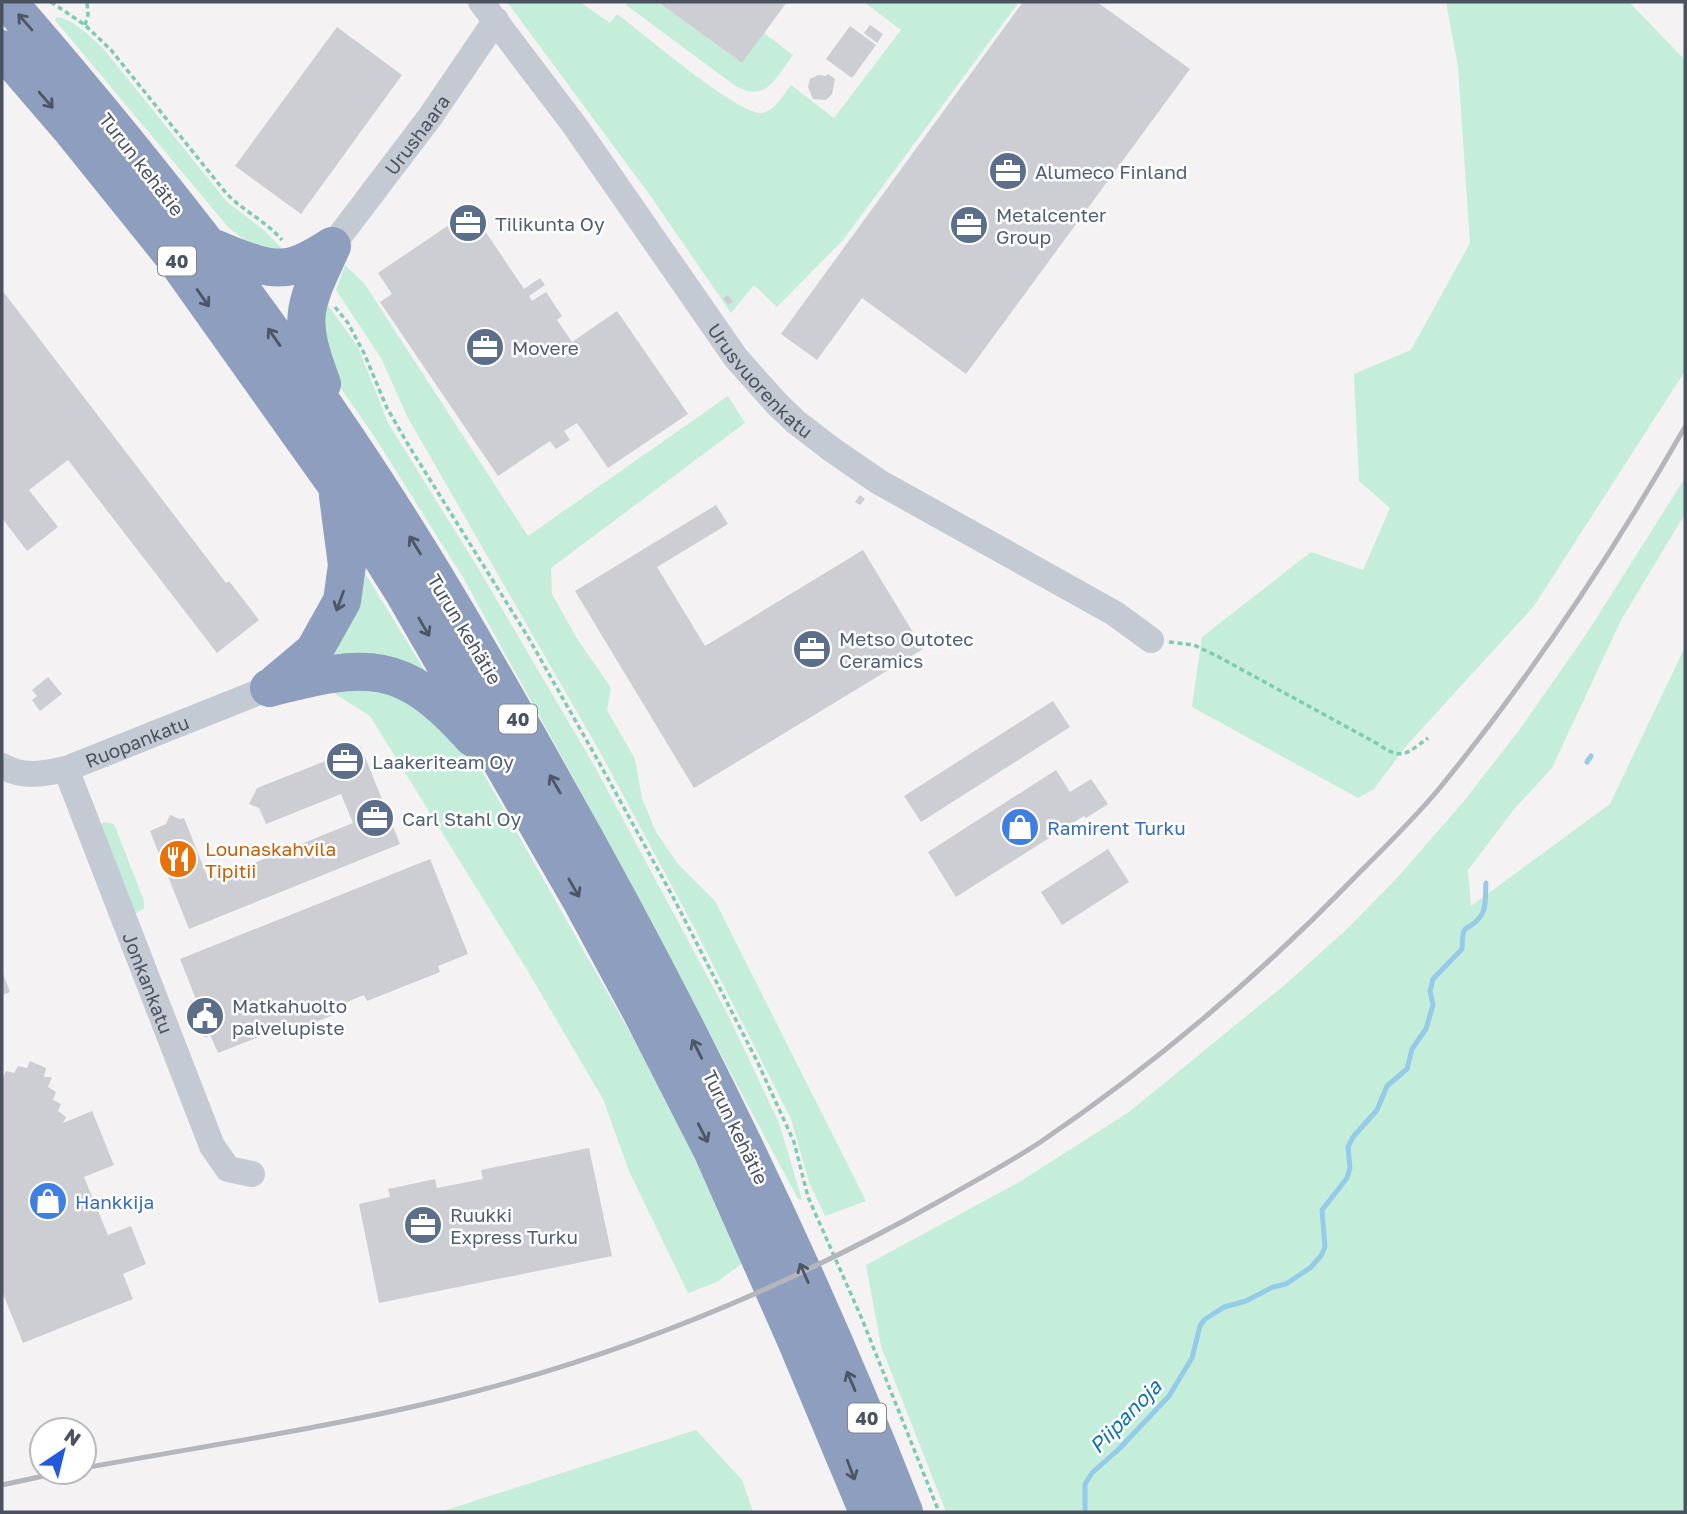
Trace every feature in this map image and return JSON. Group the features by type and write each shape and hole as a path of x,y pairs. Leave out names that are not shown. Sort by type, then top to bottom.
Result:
{"highway":[{"name":"Turun kehätie","path":"8,2 89,96 208,246 341,431 416,545 491,672 648,1024 712,1150 756,1249 829,1328 904,1512"},
{"name":"Turun kehätie","path":"2,49 71,129 174,257 337,486 404,593 519,790 564,834 666,986 794,1209 829,1328 868,1512"},
{"path":"208,246 265,265 287,267 306,261 332,246"},
{"path":"332,246 311,292 306,311 305,333 310,353 341,431"},
{"path":"269,688 314,652 342,601 347,565 337,486"},
{"path":"269,688 333,673 354,671 387,674 405,681 439,702 519,790"}],"street":[{"name":"Urushaara","path":"332,246 430,117 489,11"},
{"name":"Urusvuorenkatu","path":"489,11 575,126 736,358 786,413 879,482 1114,613 1151,640"},
{"name":"Ruopankatu","path":"2,766 24,774 44,774 66,769 269,688"},
{"name":"Jonkankatu","path":"66,769 212,1146 228,1168 252,1174"}],"path":[{"path":"51,2 85,26 111,51 226,193 274,231 288,247"},
{"path":"85,26 87,2"},
{"path":"333,304 348,323 365,354 387,408 528,637 673,897 758,1063 794,1142 794,1209 829,1328 939,1512"},
{"path":"1151,640 1194,645 1356,731 1393,754 1406,753 1428,738"}],"green space":[{"path":"507,2 580,2 610,23 617,14 688,70 747,109 760,113 769,110 778,103 791,85 834,118 901,30 864,2 1019,2 843,240 777,307 754,285 731,313 652,198"},
{"path":"628,2 658,2 742,63 764,33 793,55 767,87 752,92 742,89 626,5"},
{"path":"1446,2 1629,2 1685,60 1685,371 1534,606 1407,745 1374,789 1358,798 1192,707 1202,637 1311,552 1363,570 1390,508 1359,481 1354,374 1411,350 1470,243 1458,67"},
{"path":"57,17 76,25 102,47 227,202 265,231 287,254 251,245 228,227 55,20"},
{"path":"345,265 364,283 528,536 728,396 745,423 551,568 552,594 576,637 611,688 607,710 635,759 642,798 656,832 678,864 715,901 866,1201 825,1216 809,1182 791,1119 695,929 600,752 408,418 381,358 336,290"},
{"path":"322,297 358,347 388,423 478,568 595,767 728,1015 779,1123 802,1200 798,1199 464,579 374,436 321,360"},
{"path":"1685,478 1685,514 1621,620 1552,768 1515,808 1468,870 1471,906 1610,804 1685,647 1685,1512 946,1512 881,1346 866,1265 1021,1181 1129,1112 1287,983 1346,930 1397,878 1464,801 1520,729 1587,633"},
{"path":"363,570 433,684 339,662 328,647"},
{"path":"380,684 466,746 659,1084 744,1262 717,1282 688,1293 629,1171 603,1099 526,968 370,716 323,686"},
{"path":"104,822 114,824 144,901 144,908 135,914 100,825"},
{"path":"696,1430 742,1480 753,1512 440,1512"}],"building":[{"path":"658,2 787,2 742,63"},
{"path":"1023,2 1097,2 1190,69 966,374 862,298 817,360 781,334"},
{"path":"870,25 883,34 877,43 864,33"},
{"path":"850,26 876,45 852,78 826,59"},
{"path":"337,27 402,75 301,214 235,166"},
{"path":"828,74 835,79 832,94 826,100 813,99 808,87 810,79"},
{"path":"471,210 524,289 540,278 545,285 529,296 532,301 546,292 562,316 557,320 572,342 617,311 688,414 608,468 577,423 564,431 570,440 556,449 550,441 498,476 380,302 392,294 378,273"},
{"path":"2,290 226,583 229,581 259,620 217,653 68,460 29,490 58,527 27,551 2,518"},
{"path":"728,295 733,302 728,305 723,298"},
{"path":"860,495 865,499 860,505 855,502"},
{"path":"716,505 728,524 657,567 705,646 863,550 923,649 694,788 575,591"},
{"path":"48,677 62,694 40,711 32,700 37,696 32,690"},
{"path":"1053,701 1070,727 921,822 904,796"},
{"path":"361,747 400,844 189,929 150,831 166,824 170,815 184,818 209,881 353,823 341,794 266,824 259,808 249,804 257,788"},
{"path":"1056,770 1070,792 1091,779 1108,804 1086,818 1084,816 956,897 928,852"},
{"path":"1108,849 1129,882 1062,925 1041,892"},
{"path":"430,859 468,954 438,966 440,972 367,1001 364,995 335,1007 338,1013 279,1037 276,1030 218,1053 210,1035 205,1038 190,1001 196,999 180,959"},
{"path":"2,971 10,992 2,995"},
{"name":"Hankkija","path":"30,1061 46,1068 44,1077 52,1077 48,1087 56,1092 53,1100 61,1104 58,1111 66,1117 63,1123 92,1111 114,1165 84,1177 108,1235 131,1226 146,1264 123,1274 133,1299 23,1343 2,1291 2,1078 6,1071 14,1073 18,1066 27,1068"},
{"path":"589,1148 612,1256 379,1303 359,1204 390,1197 388,1189 435,1179 437,1188 483,1179 481,1170"}],"waterway":[{"name":"Piipanoja","path":"1587,762 1591,756"},
{"name":"Piipanoja","path":"1085,1512 1085,1484 1092,1473 1120,1448 1169,1396 1192,1358 1204,1320 1224,1307 1286,1284 1310,1268 1321,1256 1325,1247 1322,1210 1347,1178 1350,1168 1348,1147 1353,1137 1377,1110 1387,1086 1407,1069 1412,1049 1426,1029 1433,1005 1430,991 1433,979 1462,949 1464,930 1482,914 1486,883"}],"railway":[{"path":"98,1466 380,1414 477,1391 596,1355 713,1311 828,1260 938,1202 1042,1141 1166,1049 1244,983 1319,913 1418,813 1538,659 1629,521 1685,427"},
{"path":"2,1485 28,1479"}],"place":[{"name":"Alumeco Finland","path":"1008,171"},
{"name":"Tilikunta Oy","path":"468,223"},
{"name":"Metalcenter Group","path":"969,225"},
{"name":"Movere","path":"485,347"},
{"name":"Metso Outotec Ceramics","path":"812,649"},
{"name":"Laakeriteam Oy","path":"345,761"},
{"name":"Carl Stahl Oy","path":"375,818"},
{"name":"Ramirent Turku","path":"1020,827"},
{"name":"Lounaskahvila Tipitii","path":"178,859"},
{"name":"Matkahuolto palvelupiste","path":"205,1016"},
{"name":"Hankkija","path":"48,1201"},
{"name":"Ruukki Express Turku","path":"423,1225"}]}
